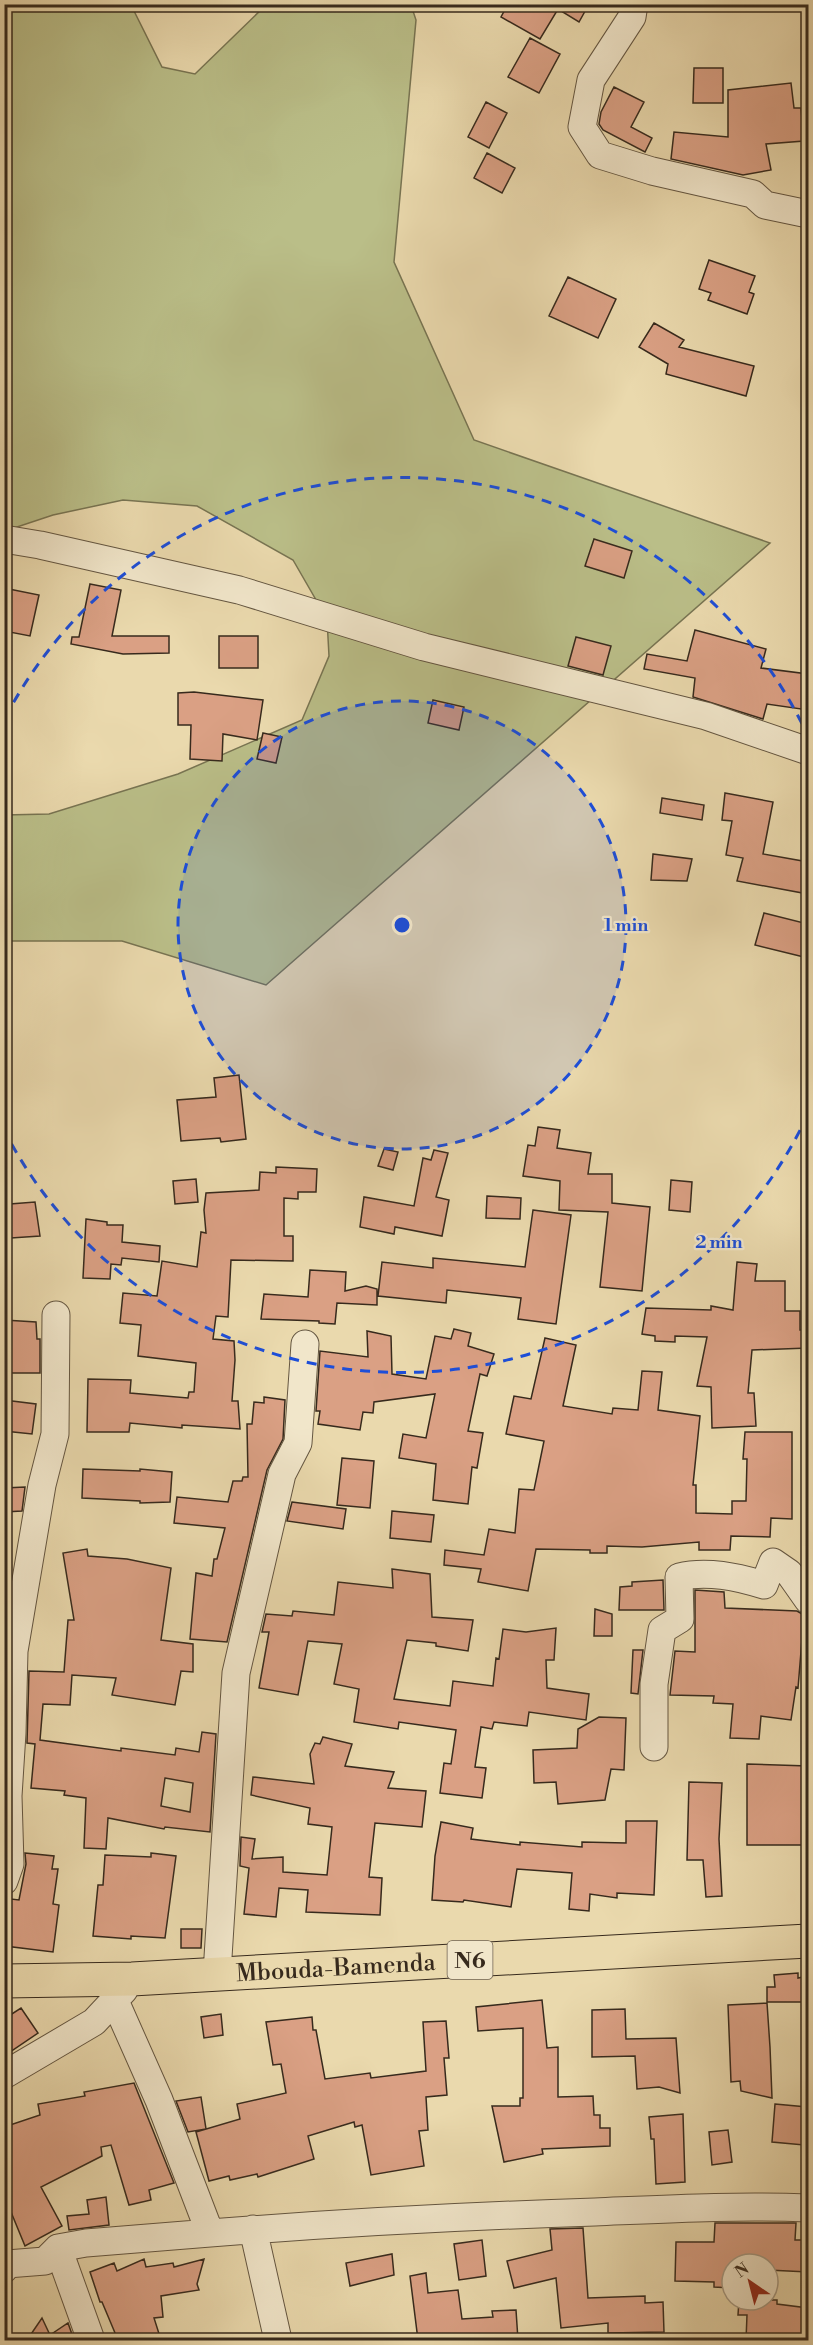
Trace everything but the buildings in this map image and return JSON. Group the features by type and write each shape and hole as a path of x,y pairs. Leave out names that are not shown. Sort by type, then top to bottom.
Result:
{"highway":[{"name":"Mbouda-Bamenda","path":"4,1981 124,1990 217,1973 808,1941"}],"street":[{"path":"634,4 632,17 591,80 582,127 600,155 662,174 753,194 765,205 808,214"},
{"path":"4,539 239,590 424,647 706,716 808,752"},
{"path":"4,1881 10,1864 8,1796 14,1652 42,1485 55,1434 57,1315"},
{"path":"217,1973 236,1673 282,1473 298,1443 304,1344"},
{"path":"654,1747 654,1684 662,1630 680,1619 679,1577 732,1575 764,1585 773,1562 789,1573 808,1600"},
{"path":"4,2075 94,2022 124,1990 163,2109 210,2233"},
{"path":"4,2268 7,2264 45,2261 58,2248 253,2229 364,2221 751,2206 808,2208"},
{"path":"253,2229 278,2340"},
{"path":"58,2248 91,2340"}],"green space":[{"path":"5,5 131,5 162,67 195,74 266,5 411,5 416,20 394,262 474,440 770,543 266,985 122,941 5,941 4,815 49,814 178,774 302,720 329,656 327,619 293,560 197,506 123,500 53,515 5,531"}]}
